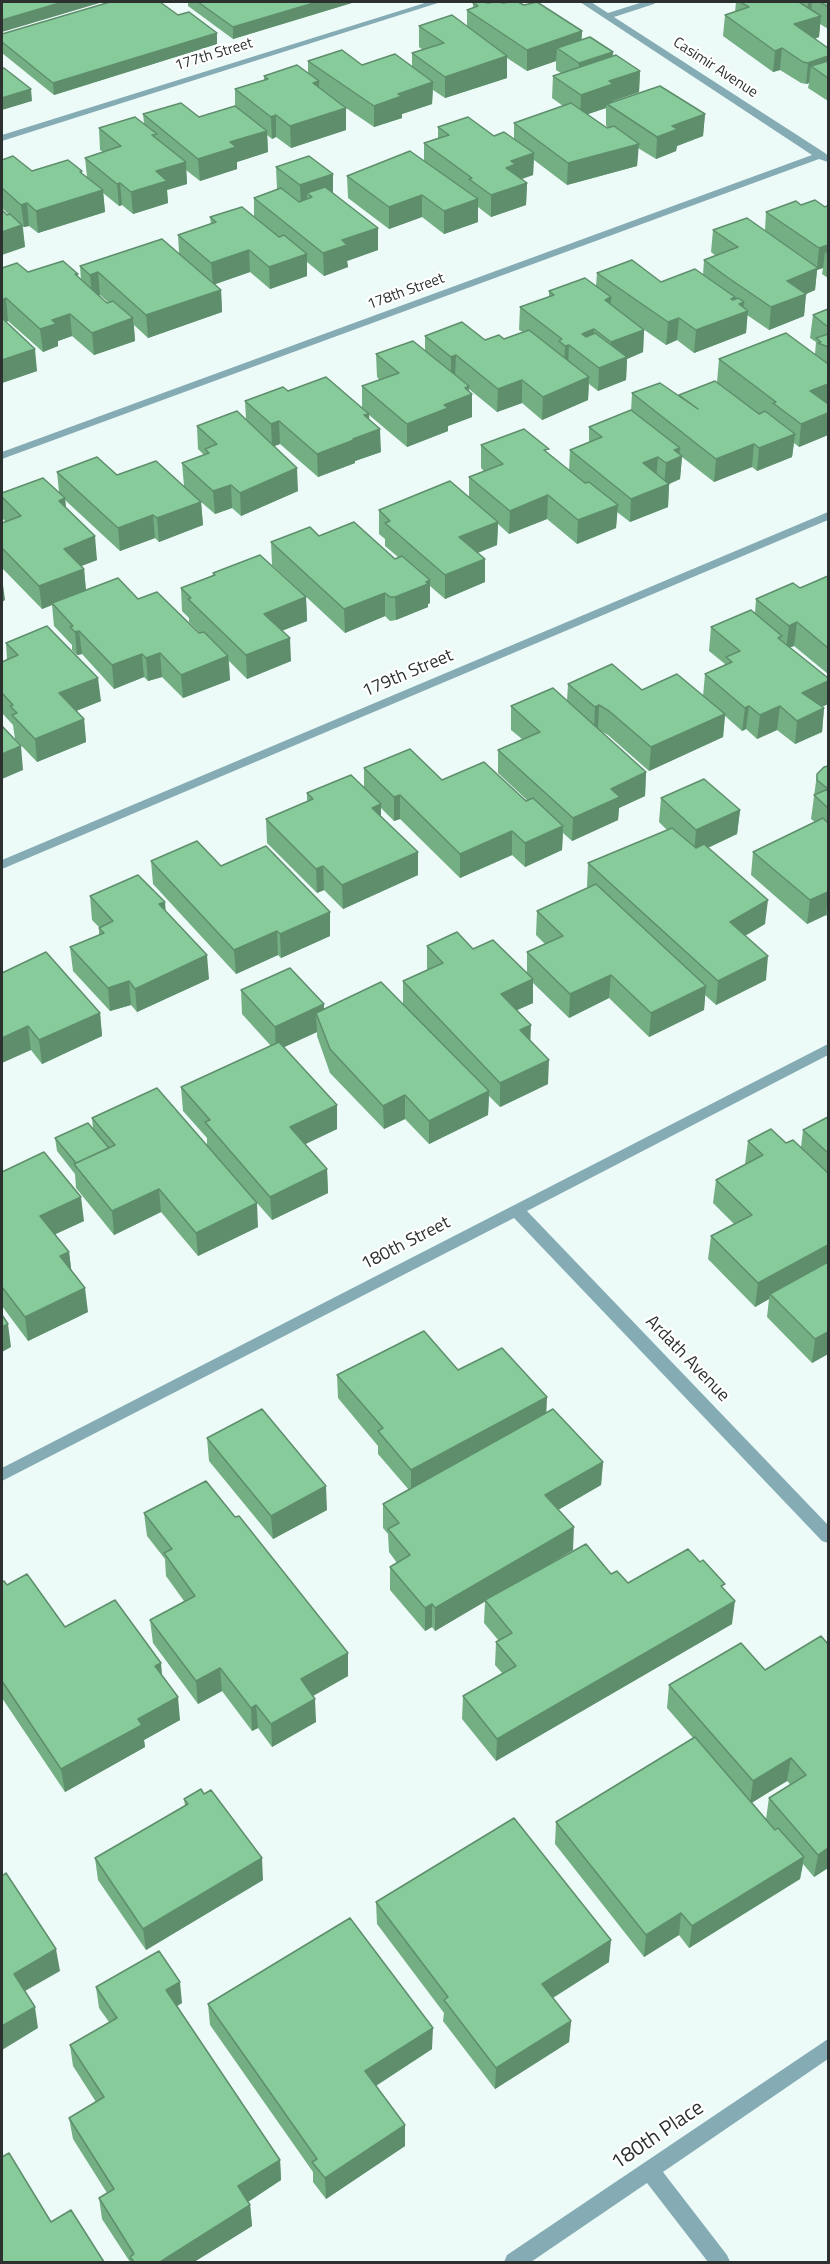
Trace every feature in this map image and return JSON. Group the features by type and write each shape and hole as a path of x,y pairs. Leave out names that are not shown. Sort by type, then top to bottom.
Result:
{"street":[{"name":"177th Street","path":"2,138 436,2"},
{"name":"Casimir Avenue","path":"585,2 825,158"},
{"path":"607,16 651,2"},
{"name":"178th Street","path":"2,456 825,158"},
{"name":"179th Street","path":"2,865 828,516"},
{"name":"180th Street","path":"2,1474 828,1049"},
{"name":"Ardath Avenue","path":"516,1210 828,1536"},
{"name":"180th Place","path":"514,2262 828,2048"},
{"path":"650,2171 720,2262"}],"building":[{"path":"2,2 63,2 2,20"},
{"path":"110,2 160,2 178,15 189,12 217,33 53,83 2,42 2,34"},
{"path":"198,2 317,2 233,27"},
{"path":"518,2 524,5 537,2 582,31 527,50 467,10 478,6 473,3"},
{"path":"740,2 799,2 821,16 794,24 828,48 828,56 808,63 782,48 775,51 725,15 749,7"},
{"path":"452,15 507,56 445,77 412,53 444,43 419,26"},
{"path":"590,37 613,52 579,63 557,48"},
{"path":"342,50 362,65 395,54 433,82 398,94 402,96 374,106 308,61"},
{"path":"616,55 640,71 609,81 613,84 581,95 553,76"},
{"path":"828,61 828,78 811,66"},
{"path":"297,65 319,81 313,83 346,108 290,126 276,115 271,117 235,89 268,79 264,76"},
{"path":"4,68 31,89 2,98 2,69"},
{"path":"660,86 705,114 672,126 678,129 657,137 607,104"},
{"path":"181,103 199,117 235,106 267,131 230,142 236,147 198,159 143,114"},
{"path":"571,103 607,128 614,126 639,144 568,163 514,123"},
{"path":"135,117 157,134 152,135 186,162 156,171 167,181 131,192 120,183 117,184 85,158 121,146 99,128"},
{"path":"468,117 494,136 504,132 534,153 511,161 516,164 506,168 527,183 491,195 424,143 449,135 438,127"},
{"path":"410,151 478,199 444,211 422,195 389,207 347,176"},
{"path":"13,156 32,171 68,160 103,190 36,211 27,203 21,205 2,188 2,160"},
{"path":"309,156 333,174 300,185 276,167"},
{"path":"325,187 378,228 342,240 347,245 323,253 254,198 281,188 299,202 312,197 307,193"},
{"path":"815,200 825,207 828,205 828,245 819,248 766,212 796,201 801,205"},
{"path":"242,207 279,237 284,235 307,254 269,267 249,250 211,263 178,235 216,222 210,217"},
{"path":"2,210 7,215 10,214 22,225 2,232"},
{"path":"747,218 818,268 787,281 806,294 771,307 704,260 738,247 713,230"},
{"path":"162,239 221,290 146,315 98,272 90,275 80,266"},
{"path":"632,260 661,282 695,269 735,297 731,299 738,298 744,302 739,304 748,311 696,330 679,318 668,322 597,273"},
{"path":"63,261 107,303 113,301 133,318 92,333 70,314 52,320 56,324 40,329 6,298 2,300 2,268 17,263 28,272"},
{"path":"585,278 611,297 605,300 644,330 611,342 594,329 582,334 586,337 595,333 627,357 599,368 569,345 565,346 559,341 562,339 520,307 554,295 549,291"},
{"path":"828,309 828,327 813,315"},
{"path":"2,318 35,349 2,360"},
{"path":"462,322 485,340 499,335 504,339 529,330 589,377 543,397 522,380 498,389 456,355 451,357 425,336"},
{"path":"786,333 828,364 828,384 810,391 828,404 828,413 801,424 719,359"},
{"path":"828,334 828,347 818,343 821,342 816,338"},
{"path":"413,341 469,386 465,388 472,394 444,405 448,408 407,424 362,386 399,373 376,354"},
{"path":"326,377 369,414 364,415 380,429 317,454 279,421 271,424 245,401 283,387 288,391"},
{"path":"715,381 759,414 765,411 795,434 759,448 754,444 716,459 632,393 660,383 698,409 679,395"},
{"path":"631,410 680,448 674,450 682,456 666,463 658,457 643,463 669,484 631,499 570,450 602,437 589,427"},
{"path":"237,411 297,468 240,493 231,485 213,491 182,463 209,453 205,449 217,444 197,426"},
{"path":"524,429 549,449 544,450 585,483 589,482 618,505 578,520 548,495 510,511 469,477 503,464 481,445"},
{"path":"97,457 117,475 156,461 201,502 157,518 153,515 118,528 57,472"},
{"path":"43,478 65,498 59,501 95,536 64,549 84,569 39,586 2,548 2,523 21,516 2,497 2,493"},
{"path":"450,481 498,522 459,537 485,559 445,575 385,523 390,521 379,510"},
{"path":"354,522 395,559 402,556 430,580 426,582 428,584 395,597 390,597 385,593 344,609 271,542 310,527 319,536"},
{"path":"260,555 306,597 264,614 290,638 246,655 188,599 191,598 181,588"},
{"path":"828,576 828,648 797,622 789,626 756,599 793,583 800,588"},
{"path":"118,578 138,599 157,592 199,633 204,632 228,656 181,675 160,653 146,658 142,654 112,665 79,631 75,632 70,627 73,626 52,603"},
{"path":"751,610 782,636 778,638 828,678 828,681 802,693 824,708 797,721 780,706 760,715 749,706 745,708 705,674 732,662 726,657 740,651 711,627"},
{"path":"47,626 98,678 59,693 84,719 35,739 12,715 17,713 2,693 2,662 18,655 6,643"},
{"path":"612,664 642,690 677,674 725,714 651,747 609,711 599,705 595,707 568,684"},
{"path":"553,688 646,772 611,789 620,797 573,818 498,750 540,732 511,706"},
{"path":"2,726 21,746 2,754"},
{"path":"410,749 442,780 484,762 526,801 533,798 563,826 525,843 512,831 460,854 400,795 394,797 364,768"},
{"path":"828,766 828,789 817,780 817,774"},
{"path":"351,775 381,804 372,808 418,852 342,885 323,866 316,869 266,819 313,799 307,793"},
{"path":"704,779 740,810 696,830 661,798"},
{"path":"828,789 828,808 814,795"},
{"path":"823,818 828,823 828,892 810,900 753,852"},
{"path":"672,828 696,848 704,844 768,900 730,922 768,956 718,981 588,863"},
{"path":"197,841 221,866 266,846 330,912 280,934 277,931 234,950 151,861"},
{"path":"138,875 165,902 159,904 207,955 135,989 129,981 108,988 70,947 104,933 99,928 113,921 90,896"},
{"path":"596,884 706,986 651,1013 611,975 570,994 527,952 563,936 537,911"},
{"path":"457,932 473,949 493,940 533,979 501,994 531,1025 520,1030 549,1060 500,1083 403,981 443,963 427,946"},
{"path":"46,952 100,1013 39,1040 28,1026 2,1038 2,973"},
{"path":"290,968 324,1004 275,1027 241,990"},
{"path":"381,982 489,1091 429,1121 405,1095 383,1106 330,1049 316,1013"},
{"path":"279,1042 337,1105 290,1127 327,1169 270,1197 205,1122 210,1120 181,1087"},
{"path":"157,1088 257,1203 196,1233 159,1189 112,1211 74,1164 115,1145 92,1118"},
{"path":"828,1117 828,1153 803,1130"},
{"path":"88,1123 109,1148 76,1163 55,1138"},
{"path":"771,1129 786,1143 793,1140 828,1173 828,1245 758,1283 711,1236 752,1215 716,1180 763,1155 748,1141"},
{"path":"44,1152 81,1197 40,1216 69,1252 60,1256 85,1288 25,1317 2,1287 2,1172"},
{"path":"828,1262 828,1332 815,1339 770,1294"},
{"path":"2,1315 8,1324 2,1327"},
{"path":"424,1331 458,1370 502,1348 547,1397 411,1470 378,1431 383,1428 337,1375"},
{"path":"262,1409 326,1486 271,1516 207,1438"},
{"path":"553,1409 603,1462 545,1495 574,1527 435,1608 432,1604 425,1608 390,1567 410,1555 388,1529 399,1523 383,1504"},
{"path":"206,1481 235,1517 239,1516 348,1653 301,1679 315,1699 271,1724 256,1705 251,1708 220,1668 196,1681 150,1620 195,1596 164,1553 172,1549 144,1513"},
{"path":"586,1544 611,1574 617,1571 628,1583 688,1549 700,1562 703,1560 725,1584 721,1586 735,1601 497,1739 463,1696 516,1666 496,1642 512,1633 485,1600"},
{"path":"27,1574 65,1627 115,1600 161,1663 155,1666 178,1697 138,1719 142,1725 61,1769 2,1681 2,1582 4,1581 7,1585"},
{"path":"821,1636 828,1644 828,1848 818,1855 769,1798 806,1775 791,1758 753,1781 669,1685 741,1643 765,1670"},
{"path":"695,1737 775,1830 778,1828 804,1857 692,1926 681,1913 646,1935 556,1822"},
{"path":"201,1789 204,1794 211,1790 262,1858 143,1929 95,1858 188,1804 184,1799"},
{"path":"514,1818 611,1940 542,1984 571,2021 496,2068 444,2000 448,1997 376,1902"},
{"path":"6,1873 56,1949 14,1974 35,2007 2,2026 2,1876"},
{"path":"350,1918 433,2028 365,2071 405,2125 325,2178 312,2162 317,2159 208,2004"},
{"path":"159,1951 180,1982 166,1990 280,2160 238,2186 250,2205 160,2262 134,2262 130,2257 134,2254 99,2198 114,2189 69,2118 104,2097 70,2045 117,2018 96,1987"},
{"path":"9,2153 51,2222 71,2210 104,2262 2,2262 2,2157"}]}
